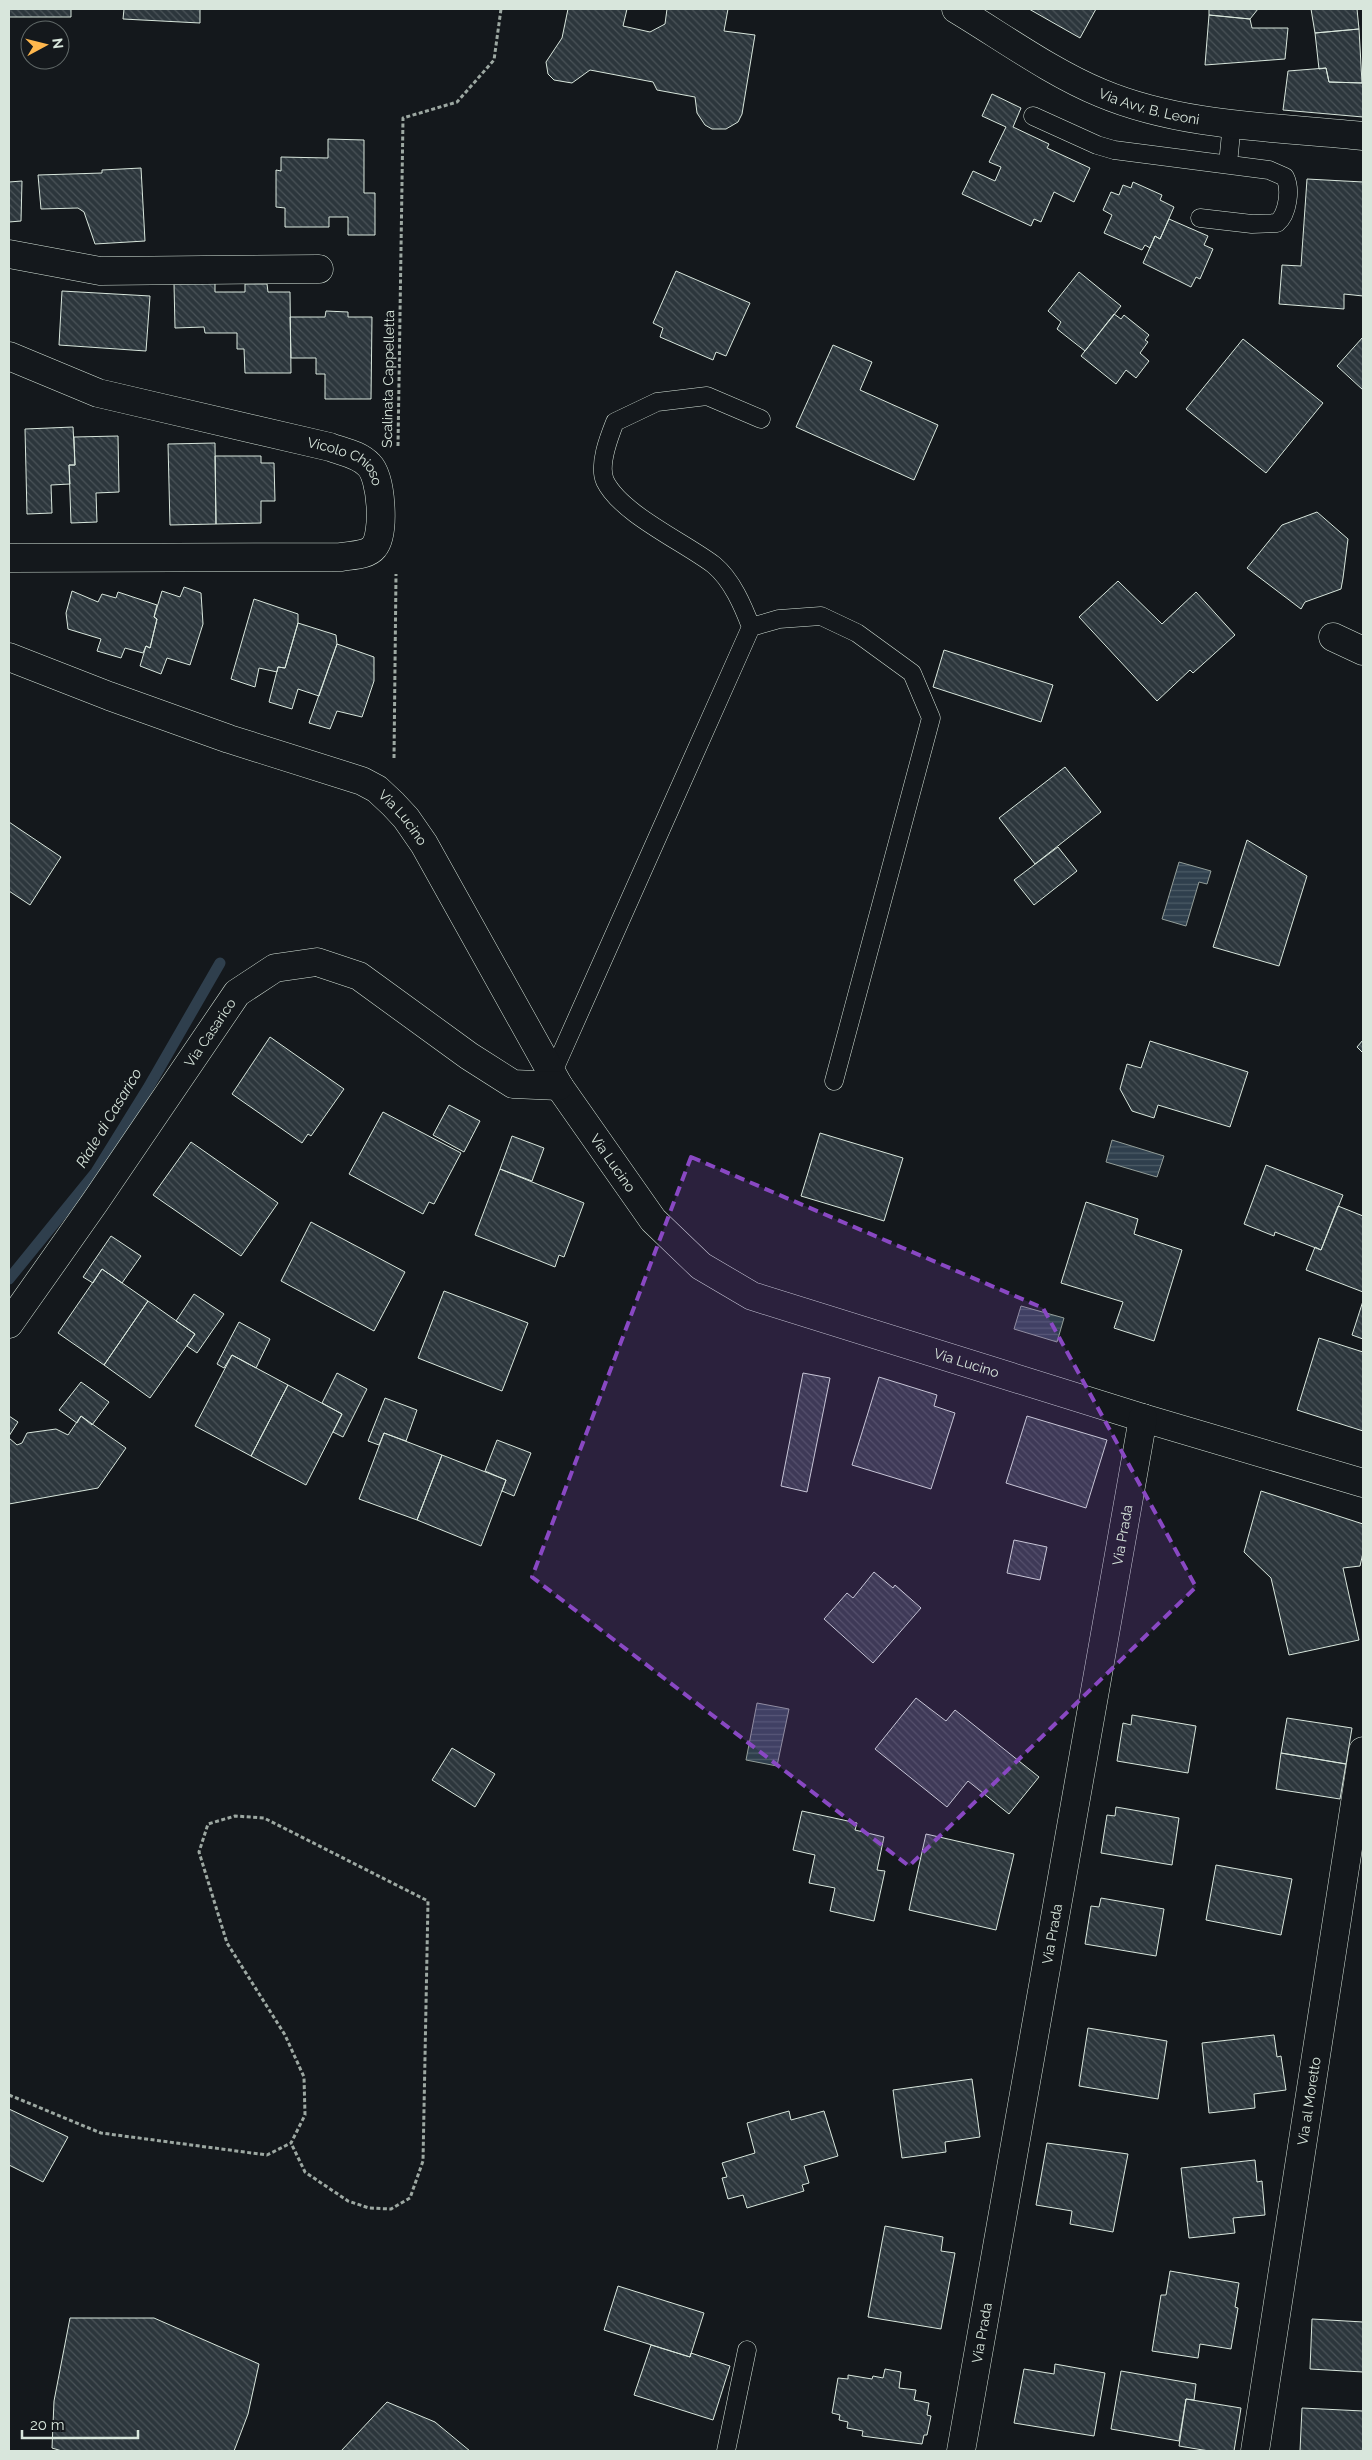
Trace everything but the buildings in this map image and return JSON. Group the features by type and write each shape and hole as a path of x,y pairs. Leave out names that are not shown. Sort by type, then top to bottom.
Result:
{"street":[{"name":"Via Avv. B. Leoni","path":"956,9 1065,75 1100,93 1152,110 1232,123 1363,136"},
{"path":"9,254 100,271 320,269"},
{"name":"Vicolo Chioso","path":"9,356 98,393 330,447 356,456 370,465 378,479 381,500 378,537 374,548 364,553 341,557 9,558"},
{"path":"1333,637 1363,651"},
{"name":"Via Lucino","path":"9,657 109,696 229,739 341,773 377,789 393,804 424,844 556,1079 653,1220 701,1266 752,1296 1143,1418 1363,1483"},
{"name":"Via Casarico","path":"9,1324 237,994 275,968 317,962 360,976 470,1056 513,1084 556,1079"},
{"name":"Via Prada","path":"960,2451 1143,1418"},
{"name":"Via al Moretto","path":"1255,2451 1363,1751"}],"lane":[{"path":"1033,116 1097,145 1114,150 1269,170 1285,177 1288,187 1284,215 1281,220 1272,224 1252,224 1200,218"},
{"path":"1228,164 1232,123"},
{"path":"556,1079 751,627 740,600 715,566 624,504 605,480 604,449 615,422 657,402 707,396 761,418"},
{"path":"751,627 779,619 821,616 857,634 912,674 931,718 834,1081"},
{"path":"726,2451 746,2350"}],"path":[{"name":"Scalinata Cappelletta","path":"398,456 403,118 458,102 494,60 501,9"},
{"path":"393,804 396,565"},
{"path":"9,2095 101,2133 267,2154 291,2143 304,2115 304,2077 285,2035 227,1943 199,1852 208,1824 235,1816 264,1818 428,1901 422,2161 410,2198 391,2209 369,2208 348,2201 305,2172 291,2143"}],"highlighted area":[{"path":"691,1157 1043,1308 1196,1587 909,1866 532,1577"}],"water":[{"path":"1179,862 1211,871 1207,884 1199,882 1186,926 1162,919"},
{"path":"1112,1140 1164,1156 1157,1177 1106,1162"},
{"path":"1021,1306 1064,1318 1057,1342 1014,1329"},
{"path":"757,1703 789,1709 777,1766 746,1760"}],"waterway":[{"name":"Riale di Casarico","path":"9,1279 96,1172 148,1088 220,963"}]}
